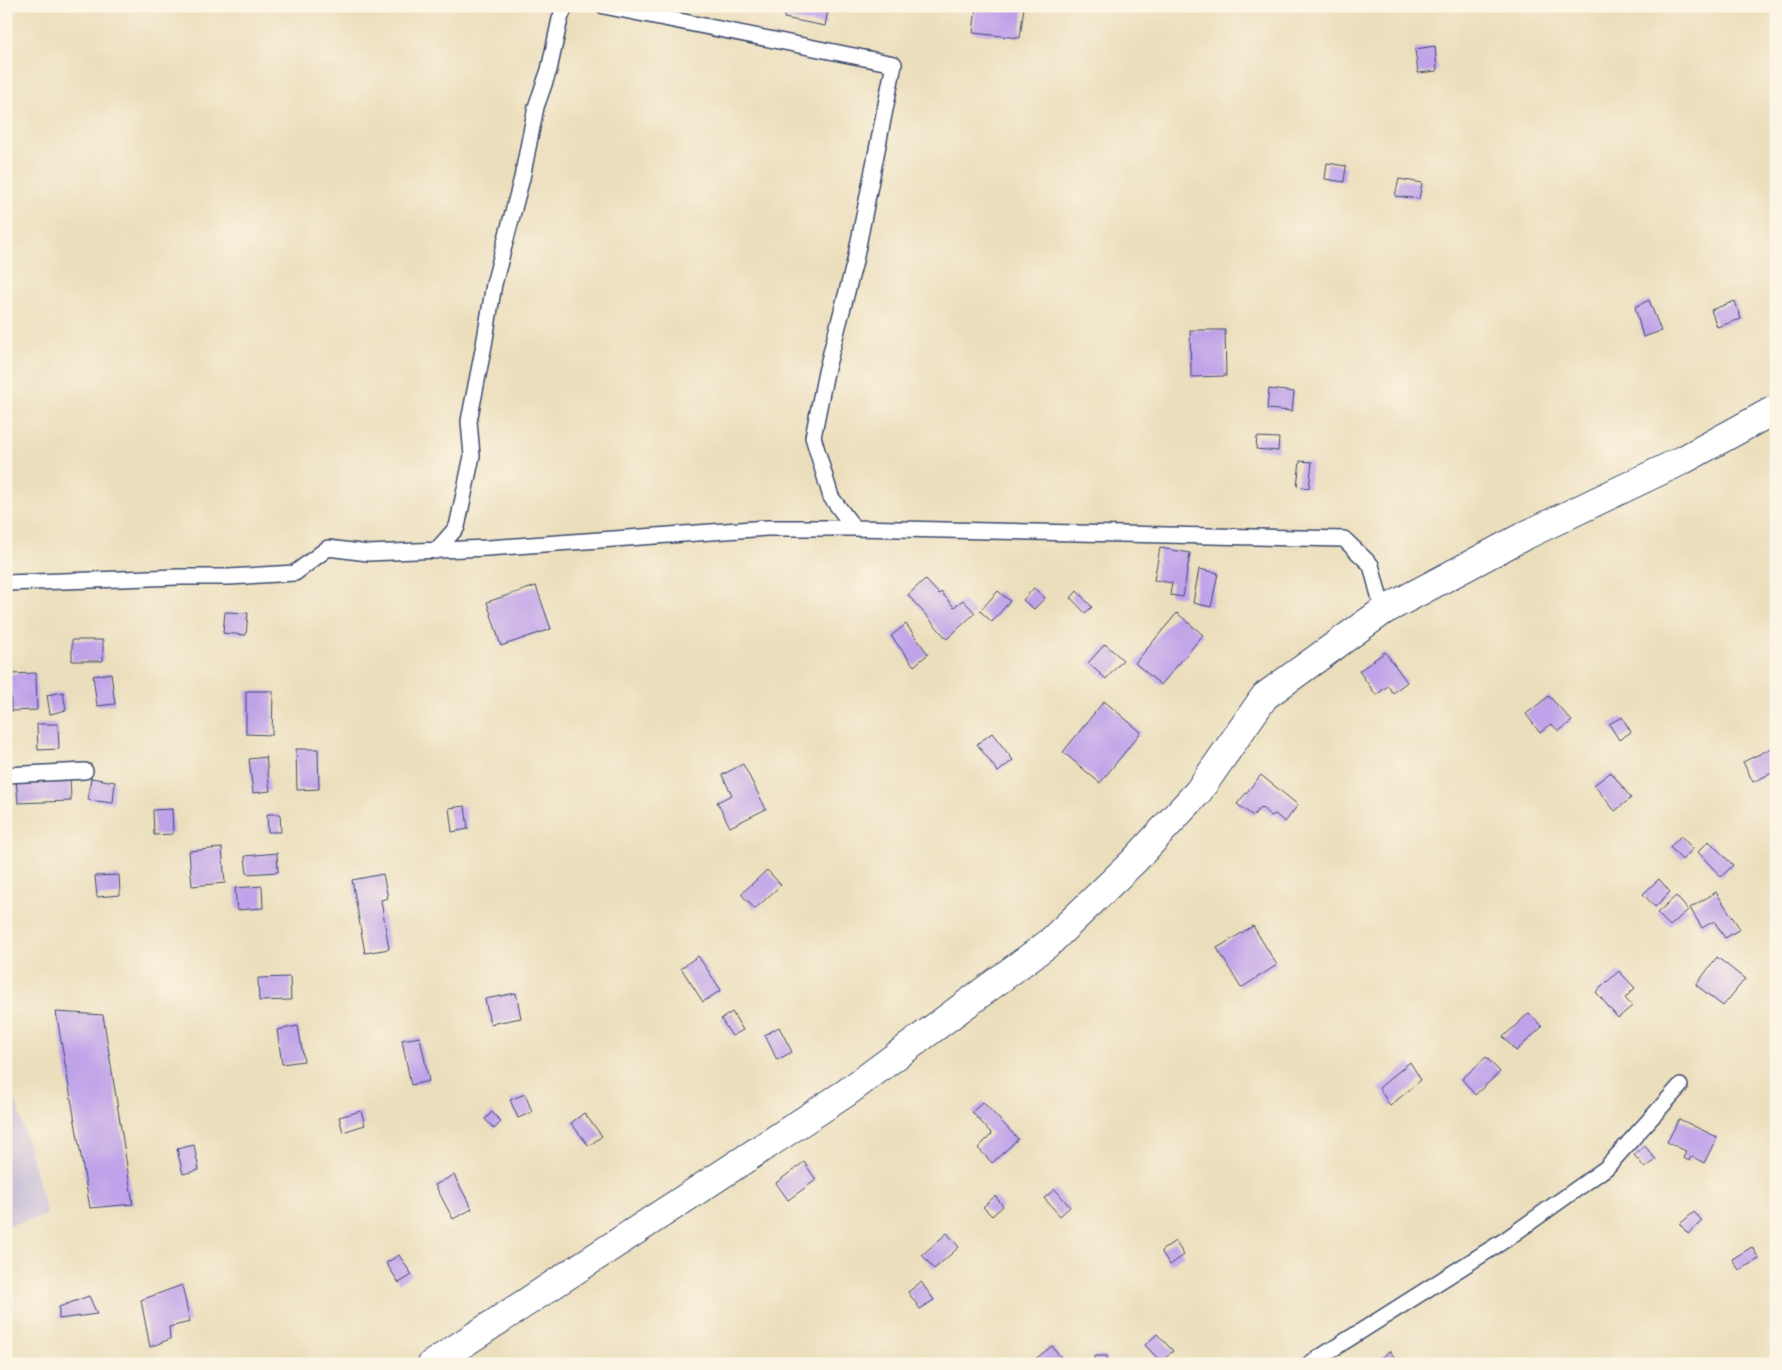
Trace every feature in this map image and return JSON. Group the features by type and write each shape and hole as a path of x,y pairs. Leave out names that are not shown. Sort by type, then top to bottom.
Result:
{"street":[{"path":"432,1364 846,1093 1049,943 1134,861 1198,792 1265,696 1383,611 1524,536 1683,460 1776,409"}],"lane":[{"path":"436,550 457,527 472,456 469,421 494,284 522,178 536,107 549,70 560,19 565,6"},
{"path":"604,6 894,64 855,261 826,372 813,437 831,497 854,528"},
{"path":"6,584 295,573 328,548 368,553 767,528 854,528 1344,538 1371,565 1383,611"},
{"path":"6,775 85,771"},
{"path":"1309,1364 1506,1240 1606,1168 1680,1086"}],"shaded area":[{"path":"6,1064 47,1215 7,1226 6,1223"}],"building":[{"path":"786,6 847,6 846,13 828,10 825,26 784,18"},
{"path":"992,6 1024,6 1020,38 973,33 976,8 992,10"},
{"path":"1435,46 1437,71 1418,73 1415,49"},
{"path":"1327,163 1346,166 1344,182 1325,179"},
{"path":"1399,179 1422,183 1419,199 1395,196"},
{"path":"1649,300 1661,331 1643,337 1635,307"},
{"path":"1735,301 1741,319 1717,327 1711,310"},
{"path":"1190,330 1225,330 1226,376 1191,377"},
{"path":"1269,389 1294,392 1292,411 1267,409"},
{"path":"1257,437 1279,438 1278,451 1256,449"},
{"path":"1300,461 1312,462 1309,488 1297,486"},
{"path":"1160,548 1190,553 1183,597 1170,595 1172,583 1154,580"},
{"path":"1199,569 1218,573 1211,607 1193,603"},
{"path":"925,579 939,594 941,592 954,607 963,600 975,613 947,639 908,595"},
{"path":"536,586 551,629 501,646 487,602"},
{"path":"1034,588 1045,598 1034,609 1023,600"},
{"path":"998,591 1010,601 992,622 980,611"},
{"path":"1077,591 1092,607 1085,613 1071,598"},
{"path":"225,612 248,613 246,635 223,633"},
{"path":"1177,613 1203,635 1161,685 1135,663"},
{"path":"906,624 928,654 914,666 891,636"},
{"path":"72,640 103,640 103,661 72,661"},
{"path":"1105,644 1123,660 1106,679 1088,663"},
{"path":"1385,652 1407,682 1393,693 1388,686 1376,695 1359,671"},
{"path":"36,673 37,710 11,711 10,674"},
{"path":"111,673 115,704 97,706 93,676"},
{"path":"246,691 273,691 272,735 246,734"},
{"path":"63,692 66,710 50,714 47,695"},
{"path":"1549,696 1572,721 1559,731 1551,724 1540,733 1526,714"},
{"path":"1104,701 1141,732 1100,783 1063,752"},
{"path":"1622,717 1631,732 1619,740 1609,724"},
{"path":"37,724 58,724 59,749 38,750"},
{"path":"992,733 1013,760 998,772 977,744"},
{"path":"1776,746 1776,771 1753,782 1743,762"},
{"path":"296,749 318,749 319,789 297,790"},
{"path":"266,757 270,791 253,793 249,759"},
{"path":"743,764 766,809 730,827 717,802 732,795 722,775"},
{"path":"1611,772 1631,798 1615,811 1594,785"},
{"path":"70,775 71,801 18,803 16,778"},
{"path":"1261,775 1298,805 1285,822 1275,814 1271,816 1261,807 1253,816 1237,804"},
{"path":"91,778 115,782 113,803 88,800"},
{"path":"465,806 468,829 452,832 449,808"},
{"path":"172,809 173,834 154,835 153,810"},
{"path":"267,814 280,814 281,832 268,832"},
{"path":"1681,836 1693,849 1682,860 1670,847"},
{"path":"1709,841 1733,865 1721,877 1698,852"},
{"path":"222,848 225,883 192,886 189,851"},
{"path":"277,853 278,872 247,874 245,856"},
{"path":"767,870 781,885 755,909 741,894"},
{"path":"383,874 388,898 381,900 389,949 365,953 352,880"},
{"path":"119,875 120,895 97,897 95,876"},
{"path":"1659,879 1670,892 1655,907 1643,894"},
{"path":"262,886 263,908 237,910 235,888"},
{"path":"1716,892 1740,929 1725,938 1714,921 1702,928 1690,908"},
{"path":"1676,896 1688,910 1670,926 1657,913"},
{"path":"1253,926 1277,965 1241,988 1217,948"},
{"path":"698,956 721,990 703,1002 681,968"},
{"path":"1717,957 1745,979 1723,1006 1696,985"},
{"path":"1619,971 1635,988 1625,998 1632,1006 1618,1018 1596,992"},
{"path":"290,977 291,1000 259,1001 258,978"},
{"path":"516,993 521,1018 490,1024 485,999"},
{"path":"56,1012 103,1015 133,1204 90,1208"},
{"path":"732,1012 743,1030 732,1036 721,1019"},
{"path":"1529,1013 1542,1027 1516,1051 1503,1037"},
{"path":"298,1026 304,1061 282,1064 277,1030"},
{"path":"779,1027 792,1052 777,1060 765,1035"},
{"path":"420,1037 429,1081 411,1085 402,1040"},
{"path":"1486,1057 1500,1072 1475,1095 1462,1079"},
{"path":"1410,1062 1421,1080 1390,1106 1379,1088"},
{"path":"525,1094 532,1112 518,1118 510,1100"},
{"path":"983,1102 1018,1139 992,1163 978,1148 992,1134 972,1112"},
{"path":"361,1111 365,1125 343,1132 339,1117"},
{"path":"492,1112 501,1122 494,1129 485,1119"},
{"path":"584,1113 602,1136 589,1146 571,1123"},
{"path":"1679,1119 1717,1137 1704,1163 1691,1156 1689,1161 1683,1158 1686,1151 1667,1142"},
{"path":"194,1145 199,1170 183,1174 177,1149"},
{"path":"1645,1146 1656,1160 1645,1168 1634,1155"},
{"path":"804,1162 816,1180 788,1200 776,1183"},
{"path":"454,1175 472,1209 453,1219 435,1185"},
{"path":"1055,1189 1070,1207 1060,1216 1044,1198"},
{"path":"995,1196 1003,1206 992,1216 983,1207"},
{"path":"1694,1212 1702,1221 1688,1234 1680,1224"},
{"path":"947,1233 959,1247 934,1269 922,1255"},
{"path":"1175,1241 1184,1255 1170,1265 1161,1251"},
{"path":"1752,1247 1759,1259 1739,1270 1732,1259"},
{"path":"399,1255 412,1275 399,1283 386,1263"},
{"path":"921,1282 934,1300 920,1309 908,1292"},
{"path":"182,1285 190,1322 169,1327 170,1339 150,1347 141,1300"},
{"path":"89,1296 97,1314 59,1319 59,1307"},
{"path":"1157,1334 1173,1351 1161,1362 1145,1345"},
{"path":"1052,1346 1066,1364 1029,1364"},
{"path":"1390,1351 1399,1364 1381,1364 1378,1360"},
{"path":"1094,1356 1107,1356 1107,1364 1094,1364"}]}
